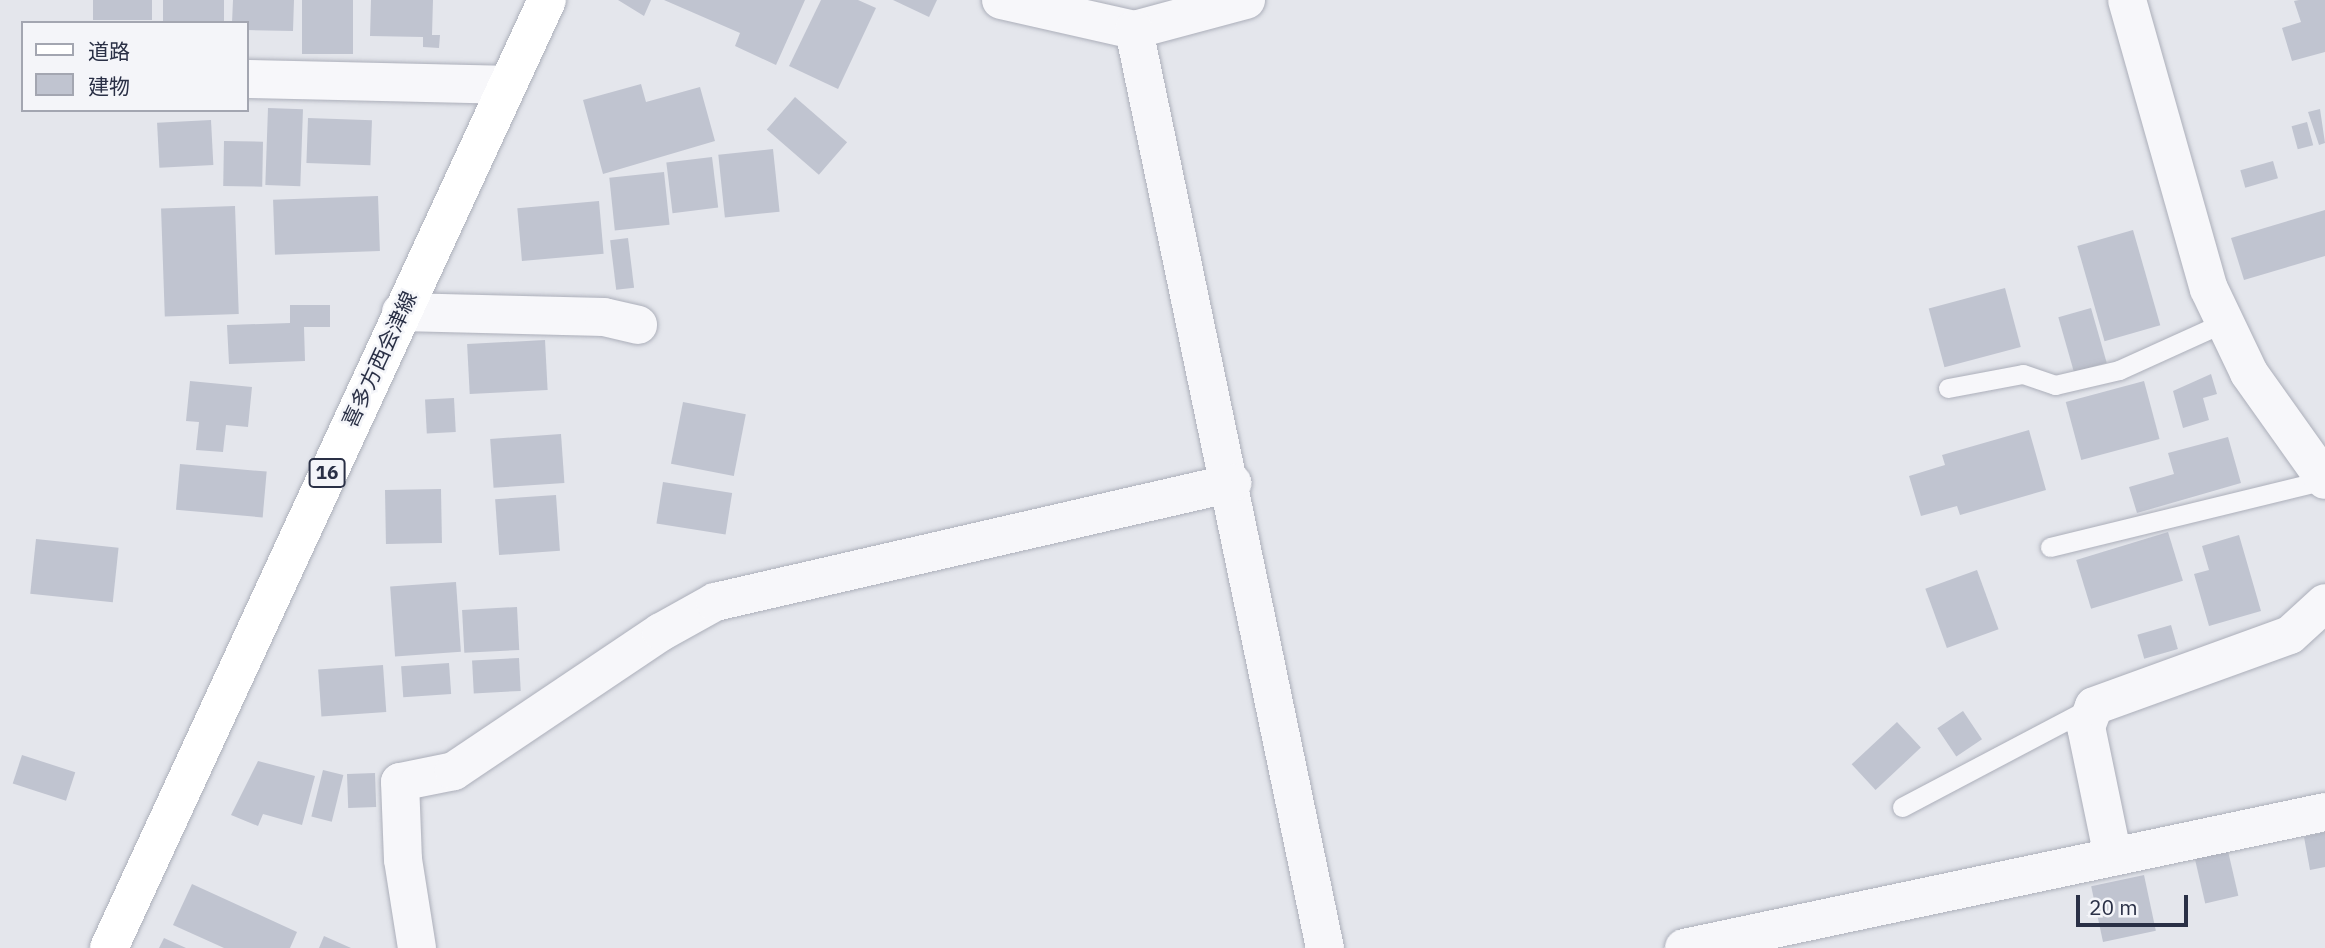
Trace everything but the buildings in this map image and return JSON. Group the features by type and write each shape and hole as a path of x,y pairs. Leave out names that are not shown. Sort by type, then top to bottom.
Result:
{"main road":[{"name":"喜多方西会津線","path":"110,948 547,0"}],"street":[{"path":"1001,0 1134,30 1246,0"},
{"path":"2127,0 2189,224 2225,322 2249,373 2325,480"},
{"path":"1134,30 1232,483 1325,948"},
{"path":"248,79 506,85"},
{"path":"401,312 604,317 638,326"},
{"path":"417,948 403,860 400,782 454,771 661,632 715,603 1232,483"},
{"path":"2113,857 2086,727 2094,706 2290,635 2325,603"},
{"path":"1684,948 2325,812"}],"lane":[{"path":"1948,387 2023,374 2055,386 2119,370 2225,322"},
{"path":"2050,547 2325,480"},
{"path":"1902,807 2094,706"}]}
